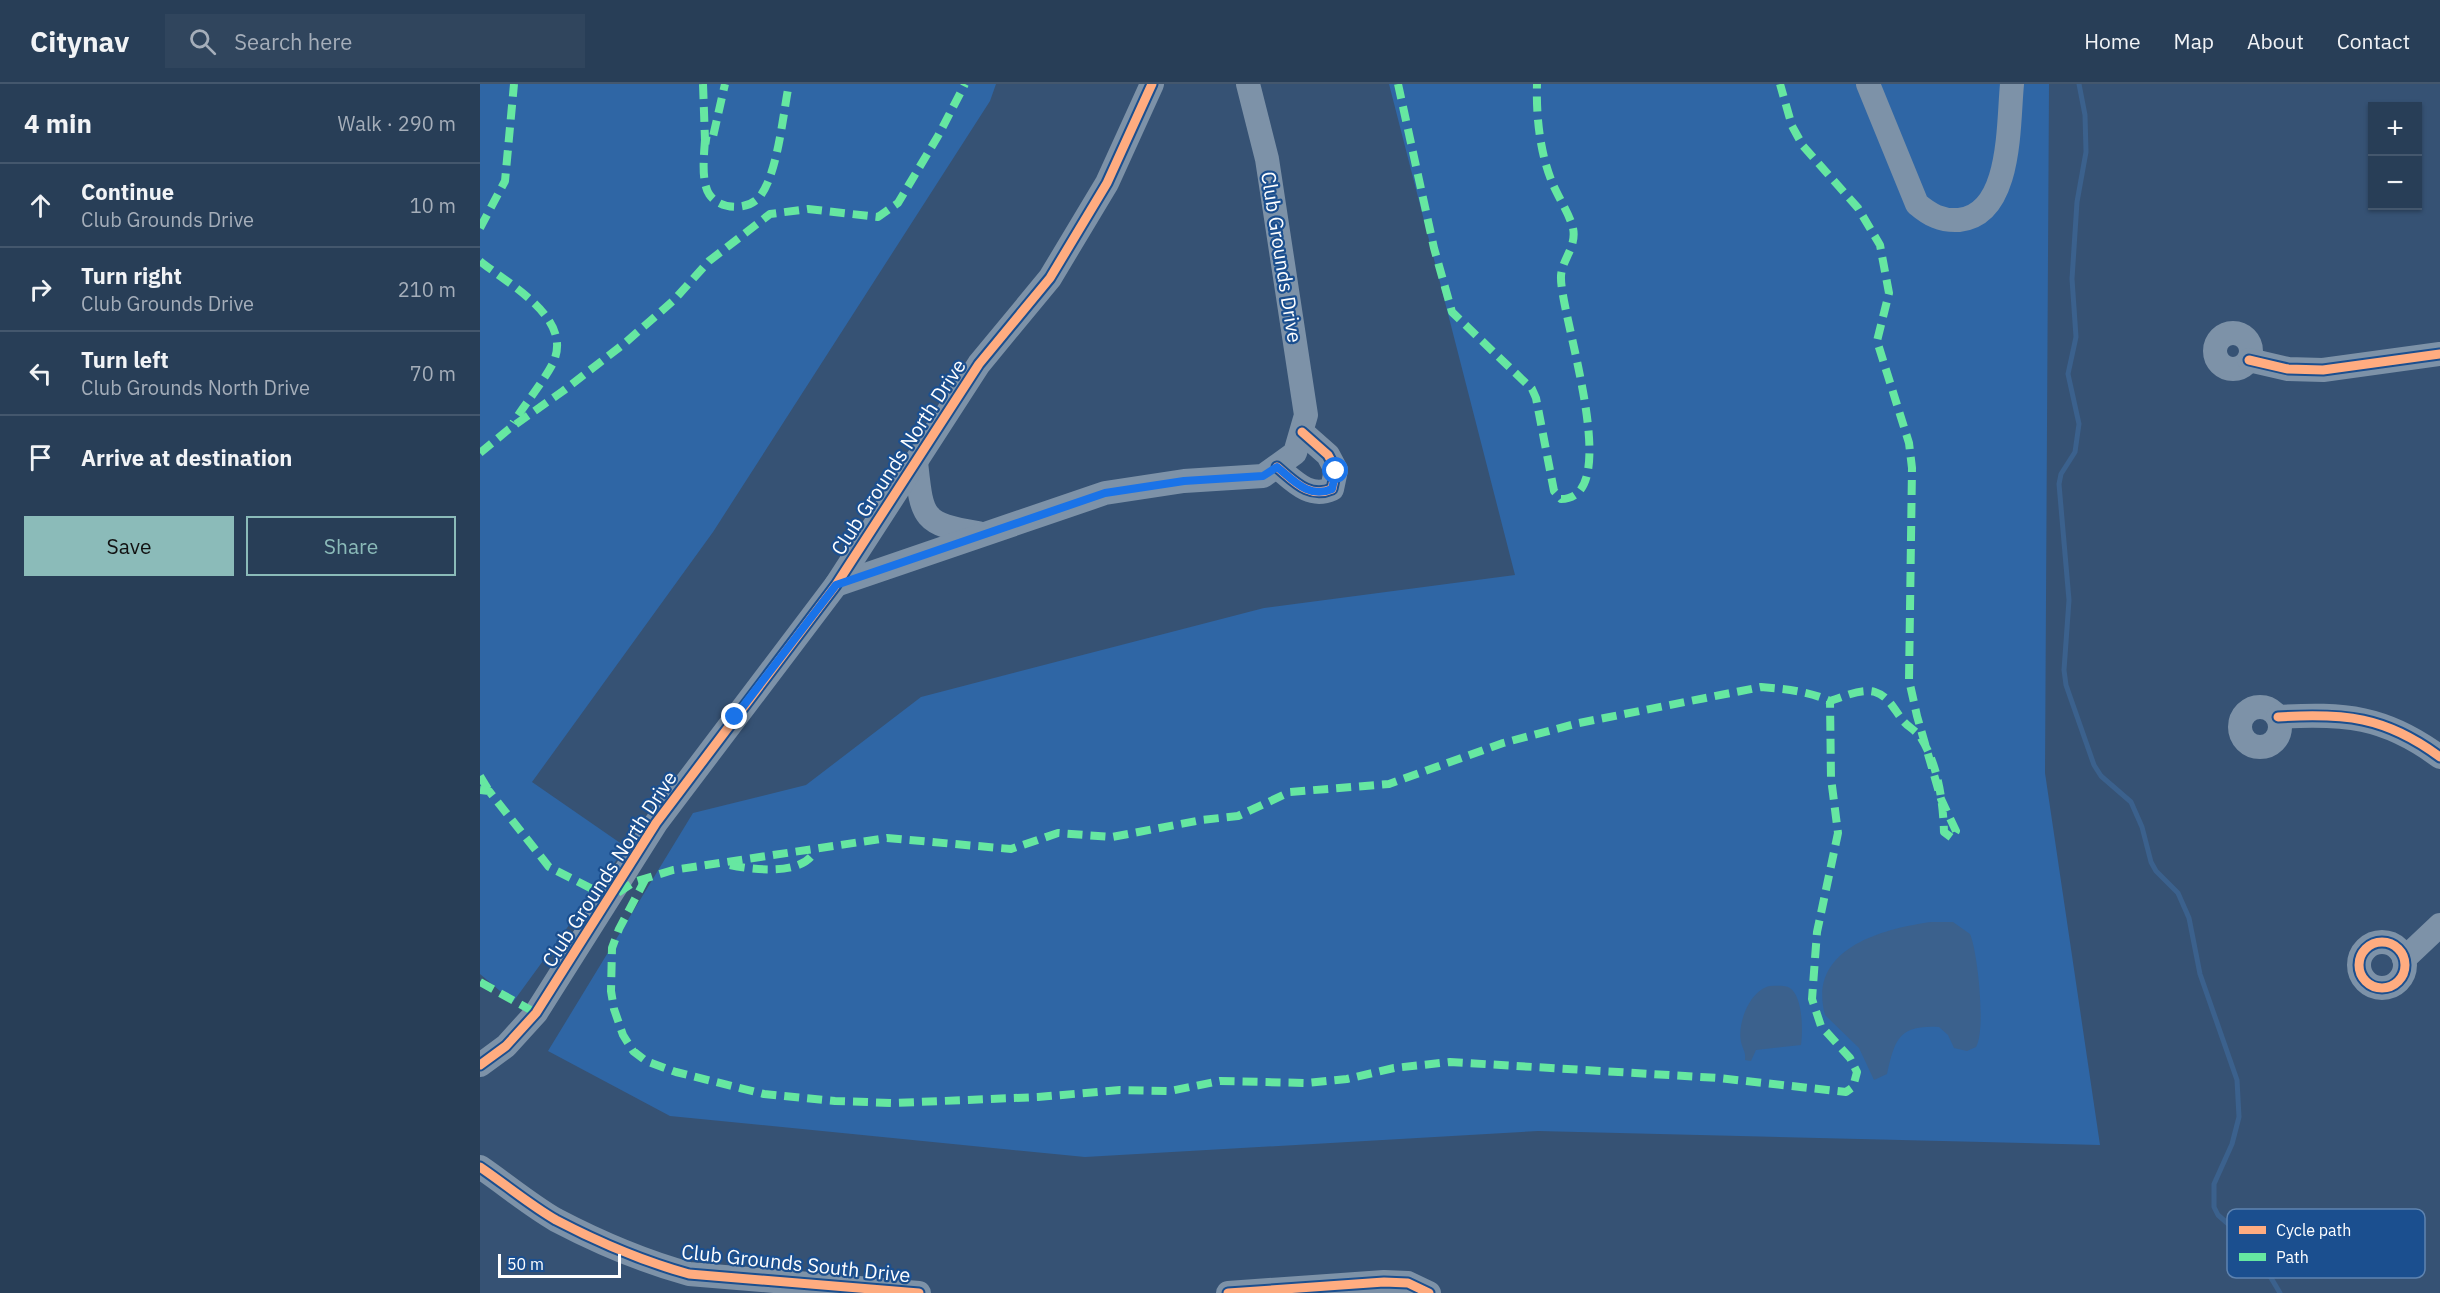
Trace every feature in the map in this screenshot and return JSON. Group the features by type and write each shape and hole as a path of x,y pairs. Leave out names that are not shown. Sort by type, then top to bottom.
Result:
{"street":[{"name":"Club Grounds North Drive","path":"480,1065 506,1046 536,1013 656,823 836,585 979,364 1050,278 1107,183 1152,84"},
{"name":"Club Grounds Drive","path":"836,585 1105,493 1184,481 1263,476 1295,453 1306,415 1267,159 1248,84"},
{"path":"1868,84 1917,204 1930,215 1948,221 1980,214 1989,205 1996,192 2005,157 2012,84"},
{"path":"2249,360 2288,369 2323,369 2440,354"},
{"path":"1277,467 1307,491 1322,494 1332,489 1336,471 1328,455 1302,432"},
{"path":"916,462 920,499 928,518 949,529 980,534"},
{"path":"2278,717 2325,714 2367,720 2413,737 2440,757"},
{"path":"2404,959 2440,925"},
{"name":"Club Grounds South Drive","path":"480,1167 555,1219 636,1258 667,1268 689,1274 920,1293"},
{"path":"1228,1293 1384,1282 1408,1283 1429,1293"}],"shaded area":[{"path":"480,84 996,84 990,101 713,532 532,782 626,847 513,1002 480,974"},
{"path":"1389,84 2049,84 2045,773 2100,1145 1538,1131 1085,1157 670,1116 548,1051 693,813 806,785 921,697 1264,608 1515,575"},
{"path":"1931,922 1953,922 1970,934 1976,957 1980,992 1979,1039 1976,1047 1967,1051 1954,1048 1948,1035 1939,1027 1926,1027 1907,1032 1896,1043 1887,1074 1874,1080 1859,1048 1825,1015 1822,992 1827,974 1837,958 1852,946 1891,930"},
{"path":"1770,986 1786,986 1794,992 1800,1006 1801,1045 1756,1050 1751,1061 1745,1060 1740,1034 1746,1008 1756,994"}],"waterway":[{"path":"2079,84 2085,115 2086,152 2077,202 2072,279 2076,337 2068,374 2079,424 2075,452 2061,474 2059,484 2069,600 2064,670 2066,685 2094,765 2101,776 2131,802 2142,827 2151,862 2156,871 2178,893 2189,918 2200,974 2237,1080 2239,1117 2232,1144 2214,1184 2214,1207 2218,1215 2227,1223"},
{"path":"2271,1278 2280,1293"}],"marked path":[{"path":"480,228 505,181 514,84"},
{"path":"703,84 705,140 712,141 725,84"},
{"path":"705,140 704,175 709,194 714,200 727,206 750,204 761,195 772,172 789,84"},
{"path":"480,453 625,343 674,300 709,261 770,214 808,209 878,217 898,203 938,136 965,84"},
{"path":"1398,84 1434,248 1452,312 1532,389 1536,398 1554,491 1561,499 1580,491 1588,469 1589,438 1585,401 1563,296 1561,276 1573,241 1573,228 1544,159 1538,121 1537,84"},
{"path":"480,790 489,791 549,867 610,898 634,882 673,870 887,838 1011,849 1058,833 1112,837 1202,820 1238,816 1290,792 1389,784 1503,743 1579,723 1761,687 1805,693 1830,701 1864,691 1884,696 1903,721 1919,735 1921,738 1927,749 1941,796 1942,808 1944,832 1952,838 1956,831 1941,799 1917,716 1909,680 1912,468 1909,443 1877,341 1889,293 1880,245 1858,208 1803,146 1792,126 1780,84"},
{"path":"480,261 536,305 547,318 555,333 557,348 552,365 513,423"},
{"path":"646,878 619,929 612,948 611,991 614,1009 623,1035 633,1051 646,1061 676,1072 764,1094 835,1101 894,1103 1038,1097 1120,1090 1170,1091 1220,1081 1307,1083 1347,1079 1394,1068 1450,1062 1718,1078 1846,1092 1853,1087 1857,1072 1850,1058 1821,1026 1812,999 1817,932 1838,833 1831,778 1830,701"},
{"path":"480,776 489,791"},
{"path":"730,865 764,869 789,868 809,859 815,851"},
{"path":"480,982 536,1013"}],"cycle path":[{"path":"480,1065 506,1046 536,1013 656,823 836,585 979,364 1050,278 1107,183 1152,84"},
{"path":"2249,360 2288,369 2323,370 2440,354"},
{"path":"1277,467 1296,483 1309,490 1324,492 1332,489 1336,470 1328,455 1302,432"},
{"path":"2278,717 2323,716 2363,720 2401,733 2440,757"},
{"path":"2382,942 2398,949 2405,965 2398,981 2382,988 2366,981 2359,965 2366,949 2382,942"},
{"path":"480,1167 556,1220 621,1250 689,1274 919,1293"},
{"path":"1228,1293 1384,1282 1408,1283 1429,1293"}],"route":[{"path":"735,717 836,585 1105,493 1184,481 1263,476 1277,467 1307,491 1322,494 1332,489 1336,471"}]}
